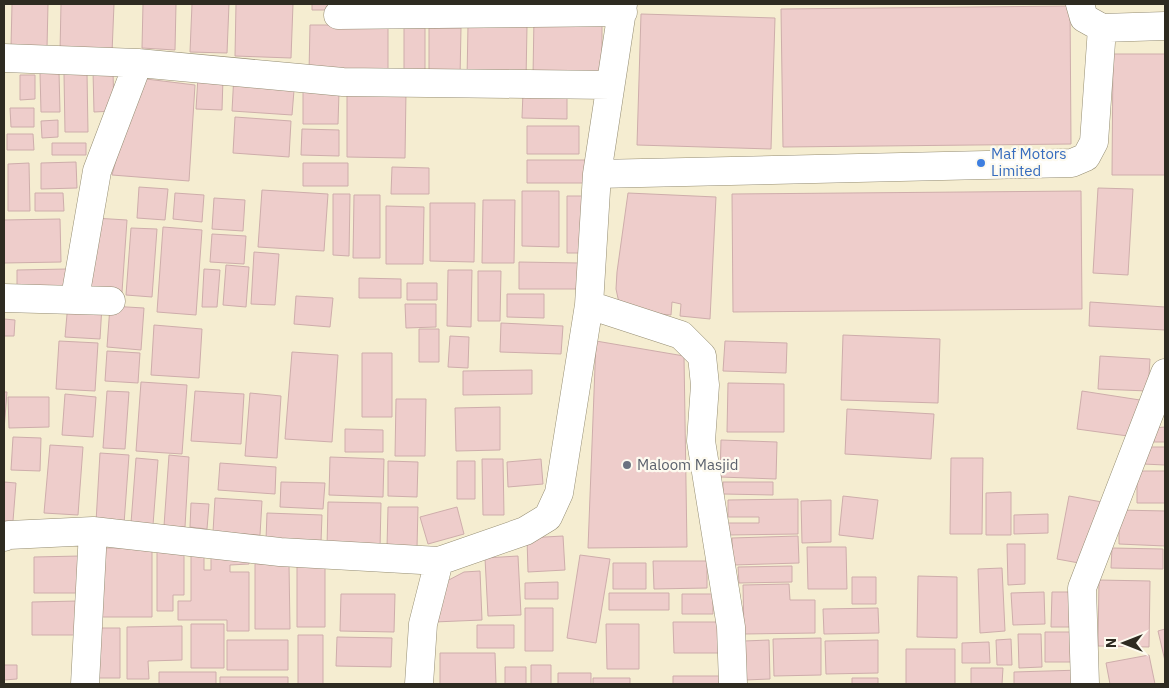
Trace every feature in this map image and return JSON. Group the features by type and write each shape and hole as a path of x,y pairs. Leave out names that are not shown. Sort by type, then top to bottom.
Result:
{"street":[{"path":"1080,4 1084,18 1102,28 1165,26"},
{"path":"4,537 9,535 93,531 280,552 439,560 525,531 548,517 559,493 589,305 597,174 623,8 338,15"},
{"path":"597,174 1072,163 1086,157 1094,142 1102,28"},
{"path":"4,58 138,63 343,82 610,85"},
{"path":"75,298 97,171 138,63"},
{"path":"4,298 75,298 111,301"},
{"path":"589,305 681,335 702,356 705,385 701,441 731,627 733,684"},
{"path":"1086,684 1082,588 1165,373"},
{"path":"85,684 93,531"},
{"path":"419,684 423,624 439,560"}],"building":[{"path":"12,4 48,4 47,48 11,47"},
{"path":"61,4 114,4 112,53 60,52"},
{"path":"143,4 176,4 175,50 142,48"},
{"path":"192,4 229,4 227,53 190,52"},
{"path":"236,4 293,4 291,58 235,56"},
{"path":"312,4 363,4 363,10 312,10"},
{"path":"1070,6 1071,144 783,147 781,9"},
{"path":"641,14 775,18 771,149 637,145"},
{"path":"534,17 602,18 602,77 533,76"},
{"path":"310,25 388,25 388,73 309,73"},
{"path":"468,25 527,26 526,80 467,79"},
{"path":"404,28 425,28 425,76 404,76"},
{"path":"429,28 461,28 460,78 429,77"},
{"path":"1113,54 1165,54 1165,175 1112,175"},
{"path":"93,71 113,71 114,111 94,112"},
{"path":"59,72 60,112 41,112 40,73"},
{"path":"87,73 88,132 65,132 64,74"},
{"path":"234,74 295,78 292,115 232,111"},
{"path":"20,75 35,75 35,99 20,100"},
{"path":"198,77 223,78 222,110 196,109"},
{"path":"138,78 195,85 189,181 112,175"},
{"path":"347,90 406,91 405,158 347,157"},
{"path":"303,92 339,92 338,124 303,124"},
{"path":"523,92 567,93 567,119 522,118"},
{"path":"10,108 34,108 34,127 11,127"},
{"path":"235,117 291,121 289,157 233,153"},
{"path":"58,120 58,137 42,138 41,121"},
{"path":"527,126 579,126 579,154 527,154"},
{"path":"302,129 339,130 339,156 301,155"},
{"path":"7,134 33,134 34,150 7,150"},
{"path":"52,143 86,143 86,155 52,155"},
{"path":"527,160 588,160 587,183 527,183"},
{"path":"76,162 77,188 41,189 41,163"},
{"path":"29,163 30,211 8,211 8,164"},
{"path":"303,163 348,163 348,186 303,186"},
{"path":"392,167 429,168 429,194 391,194"},
{"path":"139,187 168,189 165,220 137,218"},
{"path":"1098,188 1133,189 1128,275 1093,273"},
{"path":"262,190 328,194 324,251 258,247"},
{"path":"522,191 559,191 559,247 522,246"},
{"path":"1081,191 1082,309 733,312 732,194"},
{"path":"35,193 63,193 64,211 35,211"},
{"path":"175,193 204,195 202,222 173,219"},
{"path":"628,193 716,197 710,319 680,316 681,304 672,302 671,315 637,312 619,303 616,289 617,272"},
{"path":"333,194 350,194 349,256 333,255"},
{"path":"354,195 380,195 380,258 353,258"},
{"path":"567,196 587,196 587,253 567,253"},
{"path":"214,198 245,200 243,231 212,229"},
{"path":"483,200 515,200 514,263 482,263"},
{"path":"430,203 475,203 474,262 430,261"},
{"path":"386,206 424,207 423,264 386,264"},
{"path":"94,218 127,220 122,292 89,290"},
{"path":"60,219 61,262 4,263 4,220"},
{"path":"163,227 202,230 196,315 157,312"},
{"path":"131,228 157,229 152,297 126,295"},
{"path":"212,234 246,236 244,264 210,262"},
{"path":"254,252 279,254 275,305 251,304"},
{"path":"519,262 579,263 579,289 519,289"},
{"path":"226,265 249,267 246,307 223,305"},
{"path":"67,269 68,292 17,293 17,270"},
{"path":"204,269 220,270 217,307 202,307"},
{"path":"448,270 472,270 471,327 447,326"},
{"path":"478,271 501,271 500,321 478,321"},
{"path":"359,278 401,279 401,298 359,298"},
{"path":"407,283 437,283 437,300 407,300"},
{"path":"507,294 544,294 544,318 507,317"},
{"path":"296,296 333,298 330,327 294,324"},
{"path":"1090,302 1165,307 1165,330 1089,326"},
{"path":"68,303 102,305 100,339 65,337"},
{"path":"405,304 436,304 436,327 406,328"},
{"path":"110,306 144,308 141,350 107,347"},
{"path":"4,319 15,320 14,336 4,336"},
{"path":"501,323 563,326 561,354 500,352"},
{"path":"154,325 202,329 199,378 151,375"},
{"path":"419,329 439,329 439,362 419,362"},
{"path":"843,335 940,339 938,403 841,400"},
{"path":"450,336 469,337 468,368 448,367"},
{"path":"59,341 98,343 95,391 56,389"},
{"path":"596,341 684,356 687,547 588,548"},
{"path":"725,341 787,343 786,373 723,371"},
{"path":"107,351 140,353 138,383 105,381"},
{"path":"292,352 338,355 332,442 285,439"},
{"path":"362,353 392,353 392,417 362,417"},
{"path":"1100,356 1150,359 1148,391 1098,389"},
{"path":"532,370 532,394 463,395 463,371"},
{"path":"141,382 187,385 182,454 136,451"},
{"path":"728,383 784,384 784,432 727,432"},
{"path":"107,391 129,392 125,449 103,448"},
{"path":"195,391 244,394 241,444 191,441"},
{"path":"1082,391 1140,400 1135,437 1077,429"},
{"path":"4,392 7,392 4,430"},
{"path":"250,393 281,396 277,458 245,456"},
{"path":"65,394 96,397 93,437 62,435"},
{"path":"8,397 49,397 49,427 9,428"},
{"path":"396,399 426,399 425,456 395,456"},
{"path":"500,407 500,450 456,451 455,408"},
{"path":"847,409 934,414 931,459 845,454"},
{"path":"1165,427 1165,442 1154,442 1154,428"},
{"path":"345,429 383,430 383,452 345,452"},
{"path":"13,437 41,438 40,471 11,470"},
{"path":"721,440 777,442 776,479 720,477"},
{"path":"50,445 83,447 78,515 44,513"},
{"path":"1143,447 1165,447 1165,465 1143,464"},
{"path":"100,453 129,455 124,524 96,522"},
{"path":"169,455 189,457 185,527 164,526"},
{"path":"330,457 384,459 383,497 329,495"},
{"path":"136,458 158,460 153,525 131,523"},
{"path":"951,458 983,458 982,534 950,534"},
{"path":"482,459 503,459 504,515 483,515"},
{"path":"541,459 543,484 508,487 507,462"},
{"path":"388,461 418,462 417,497 388,496"},
{"path":"457,461 475,461 475,499 457,499"},
{"path":"220,463 276,467 275,494 218,490"},
{"path":"1137,471 1165,471 1165,503 1137,503"},
{"path":"4,482 16,483 13,521 4,521"},
{"path":"281,482 325,483 323,509 280,507"},
{"path":"723,482 773,482 773,495 723,494"},
{"path":"1011,492 1011,535 986,535 986,493"},
{"path":"843,496 878,500 873,539 839,535"},
{"path":"1069,496 1102,502 1090,565 1057,559"},
{"path":"215,498 262,501 260,535 213,532"},
{"path":"798,499 798,534 728,535 728,523 759,523 759,517 728,517 728,500"},
{"path":"831,500 831,542 802,543 801,501"},
{"path":"328,502 381,503 380,549 327,548"},
{"path":"191,503 209,504 207,529 190,527"},
{"path":"388,507 418,507 417,548 387,548"},
{"path":"457,507 464,534 428,544 420,517"},
{"path":"1119,510 1165,511 1165,546 1119,544"},
{"path":"267,513 322,515 321,542 266,540"},
{"path":"1048,514 1048,533 1014,534 1014,515"},
{"path":"563,536 565,570 528,572 527,538"},
{"path":"798,536 799,563 733,565 732,538"},
{"path":"1007,544 1025,544 1025,584 1008,585"},
{"path":"807,547 846,547 847,589 808,589"},
{"path":"95,548 152,548 152,617 95,617"},
{"path":"1112,548 1163,549 1163,569 1111,568"},
{"path":"184,551 184,595 173,595 173,611 157,611 157,552"},
{"path":"211,554 249,554 249,564 230,565 230,572 249,572 249,631 227,631 227,620 178,620 178,601 191,601 191,555 204,555 204,570 211,570"},
{"path":"580,555 610,559 596,643 567,638"},
{"path":"80,556 80,593 34,593 34,557"},
{"path":"518,556 521,615 488,616 485,558"},
{"path":"653,561 707,561 707,588 654,589"},
{"path":"297,562 325,562 325,627 297,627"},
{"path":"613,563 646,563 646,589 613,589"},
{"path":"255,564 289,564 290,629 255,629"},
{"path":"792,566 792,582 739,583 738,567"},
{"path":"1002,568 1005,631 980,633 978,569"},
{"path":"480,571 482,620 434,622 445,582 464,572"},
{"path":"918,576 957,577 957,638 917,637"},
{"path":"852,577 876,577 876,604 852,604"},
{"path":"1099,580 1150,581 1149,647 1098,646"},
{"path":"558,582 558,599 525,599 525,583"},
{"path":"789,584 790,600 815,600 815,633 744,634 743,585"},
{"path":"1044,592 1045,624 1013,625 1011,593"},
{"path":"1052,592 1078,592 1078,627 1051,627"},
{"path":"609,593 669,593 669,610 609,610"},
{"path":"341,594 395,594 394,632 340,631"},
{"path":"682,594 713,594 713,614 682,614"},
{"path":"78,601 78,635 32,635 32,602"},
{"path":"525,608 553,608 553,651 525,651"},
{"path":"878,608 879,633 824,634 823,609"},
{"path":"673,622 720,622 721,653 674,653"},
{"path":"191,624 224,624 224,668 191,668"},
{"path":"606,624 639,624 639,669 607,669"},
{"path":"477,625 514,625 514,648 477,648"},
{"path":"182,626 182,660 148,661 149,679 127,679 127,627"},
{"path":"91,628 120,628 120,678 91,678"},
{"path":"1165,629 1165,661 1158,631"},
{"path":"1045,632 1081,632 1081,662 1045,662"},
{"path":"1018,634 1041,634 1042,667 1019,668"},
{"path":"298,635 323,635 323,684 298,684"},
{"path":"337,637 392,638 391,667 336,666"},
{"path":"821,638 821,675 774,676 773,639"},
{"path":"1011,639 1012,665 997,665 996,640"},
{"path":"227,640 288,640 288,670 227,670"},
{"path":"769,640 770,679 745,680 744,641"},
{"path":"878,640 878,673 826,674 825,641"},
{"path":"989,642 990,663 962,663 962,643"},
{"path":"906,649 955,649 955,684 906,684"},
{"path":"440,653 495,653 496,684 440,684"},
{"path":"1149,655 1155,684 1110,684 1106,663"},
{"path":"4,665 17,665 17,679 4,680"},
{"path":"531,665 551,665 551,684 531,684"},
{"path":"505,667 526,667 526,684 505,684"},
{"path":"971,668 1003,668 1002,684 971,684"},
{"path":"1081,670 1081,684 1014,684 1014,672"},
{"path":"159,672 216,672 216,684 159,684"},
{"path":"558,673 591,673 591,684 558,684"},
{"path":"673,676 724,676 724,684 673,684"},
{"path":"220,677 288,677 288,684 220,684"},
{"path":"593,678 630,678 630,684 593,684"},
{"path":"852,678 878,678 878,684 852,684"}],"place":[{"name":"Maf Motors Limited","path":"981,163"},
{"name":"Maloom Masjid","path":"627,465"}]}
